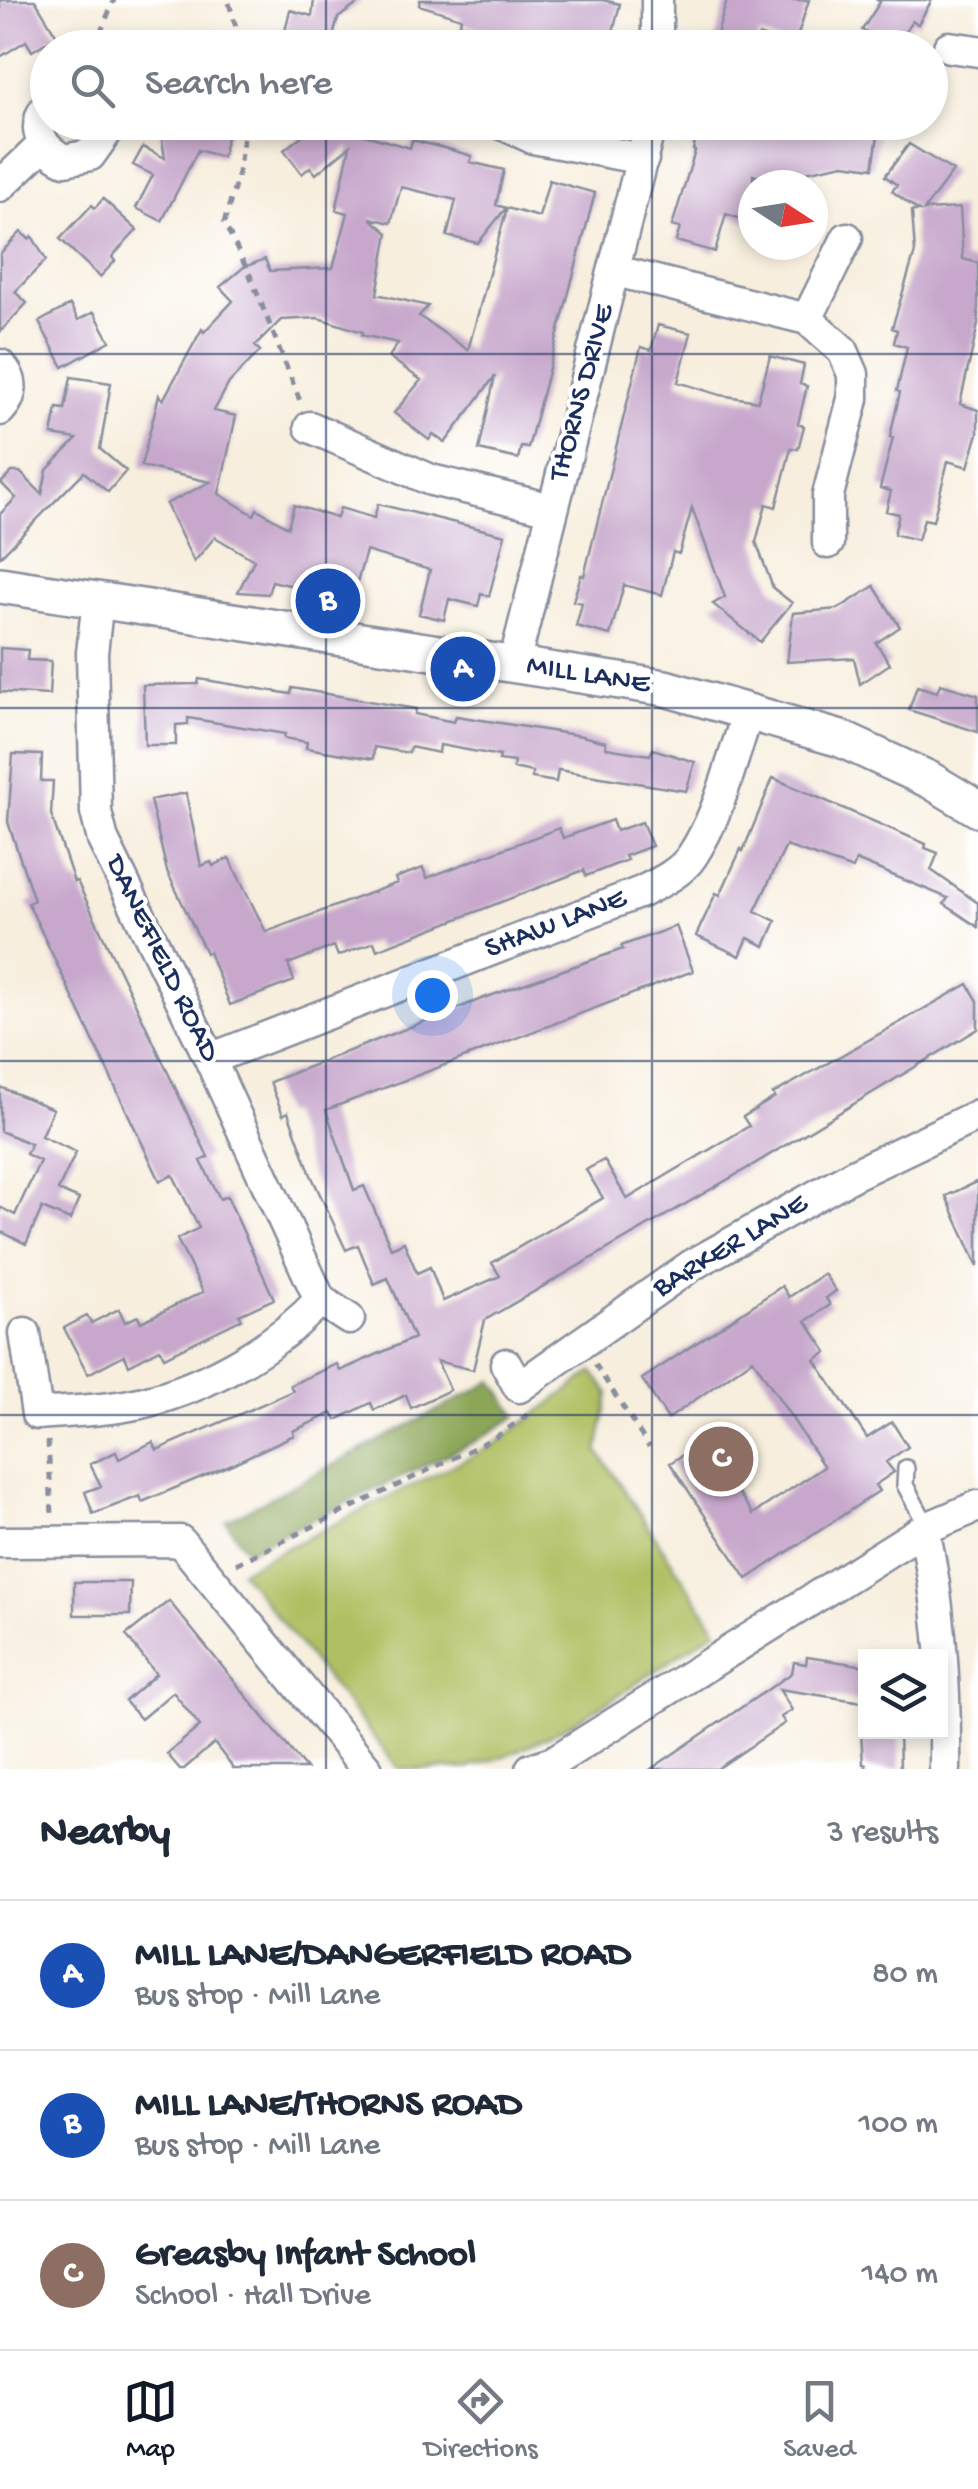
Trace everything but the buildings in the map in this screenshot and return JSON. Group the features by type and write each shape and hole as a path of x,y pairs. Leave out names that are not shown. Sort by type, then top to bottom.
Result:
{"street":[{"path":"657,0 657,30"},
{"path":"42,140 43,145 65,160 90,156 101,140"},
{"path":"543,140 643,159"},
{"name":"THORNS DRIVE","path":"514,664 647,140"},
{"path":"0,186 43,145"},
{"path":"807,319 847,238"},
{"path":"616,271 807,319 843,351 853,374 853,399 828,496 828,543"},
{"path":"0,365 11,384 0,410"},
{"path":"310,427 432,480 552,509"},
{"name":"MILL LANE","path":"0,584 665,688 841,739 930,780 978,809"},
{"name":"DANEFIELD ROAD","path":"98,598 92,653 96,812 104,840 320,1300"},
{"name":"SHAW LANE","path":"210,1059 642,892 666,879 691,859 714,812 748,710"},
{"name":"BARKER LANE","path":"506,1364 519,1387 692,1265 853,1175 978,1115"},
{"path":"25,1333 37,1414 133,1405 192,1385 249,1360 301,1320 320,1300 348,1318"},
{"path":"530,1769 552,1762 926,1528 978,1506"},
{"path":"926,1528 935,1581 946,1706 946,1769"},
{"path":"0,1542 180,1541 367,1769"}],"lane":[{"path":"906,1468 905,1486 926,1528"}],"path":[{"path":"102,30 114,0"},
{"path":"216,0 229,2 237,30"},
{"path":"243,140 224,224 250,275 310,427"},
{"path":"594,1362 649,1447"},
{"path":"211,1576 496,1436 532,1412"},
{"path":"47,1413 54,1542"}],"green space":[{"path":"593,1372 609,1393 598,1451 717,1630 566,1727 502,1757 468,1768 399,1769 240,1571 494,1445"},
{"path":"493,1381 517,1416 476,1441 247,1551 226,1521"}],"place":[{"name":"MILL LANE/THORNS ROAD","path":"328,601"},
{"name":"MILL LANE/DANGERFIELD ROAD","path":"463,669"},
{"name":"Greasby Infant School","path":"721,1459"}]}
